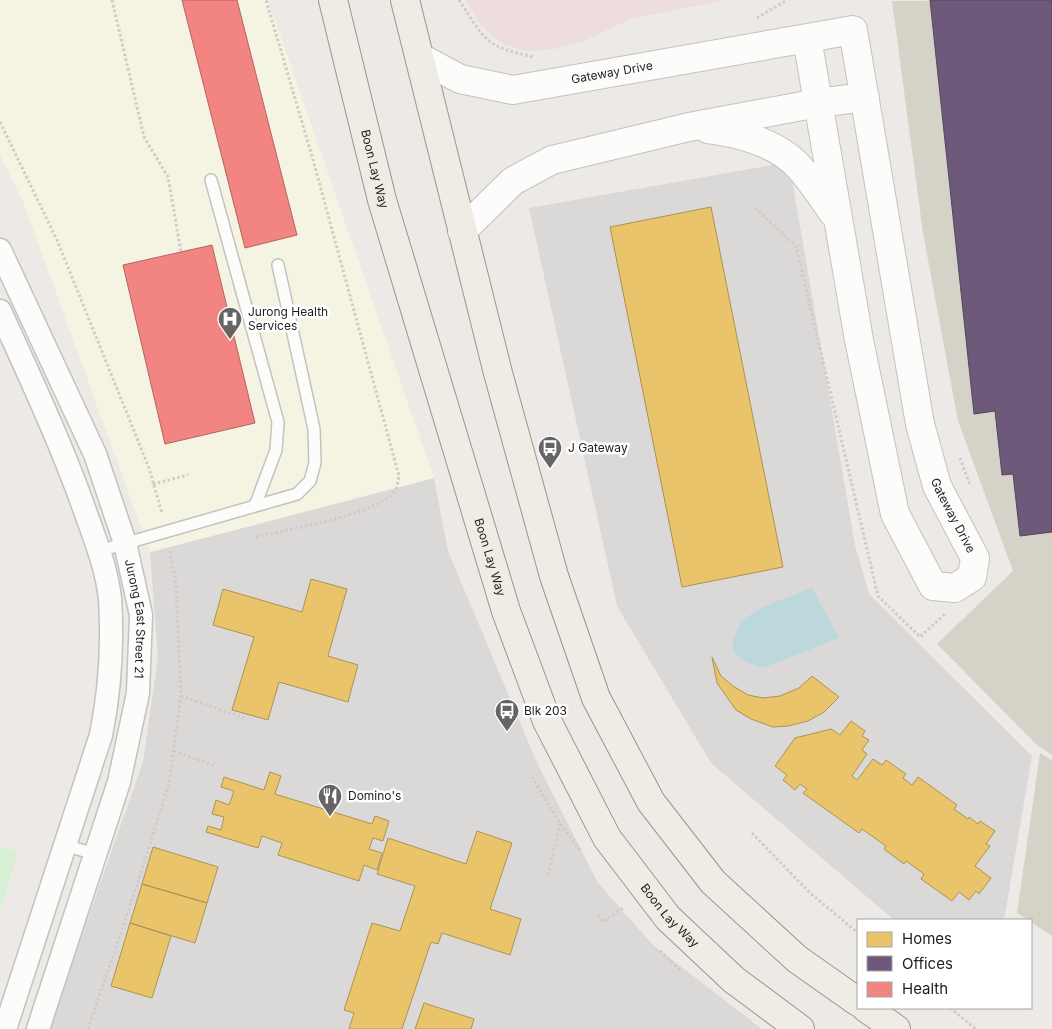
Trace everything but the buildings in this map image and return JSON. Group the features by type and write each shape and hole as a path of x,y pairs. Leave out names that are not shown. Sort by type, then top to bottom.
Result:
{"main road":[{"name":"Boon Lay Way","path":"333,0 382,200 506,611 547,721 607,838 668,918 734,980 800,1029"},
{"path":"405,0 421,58 462,230 554,576 596,698 651,802 713,882 798,959 857,1001"},
{"path":"867,1009 896,1029"}],"street":[{"name":"Gateway Drive","path":"421,58 460,79 513,90 807,38 853,30 920,424 937,486 975,558 972,577 955,588 933,586 895,514 838,219 807,38"},
{"path":"462,230 514,181 552,160 689,127 818,103 865,97"},
{"path":"689,127 734,133 768,145 798,166 838,219"},
{"name":"Jurong East Street 21","path":"0,250 95,454 125,544 141,615 138,693 119,782 38,1029"},
{"name":"Jurong East Street 21","path":"3,325 41,399 79,495 99,552 110,598 110,692 101,735 5,1029"}],"lane":[{"path":"211,180 278,422 276,450 255,506"},
{"path":"99,552 297,494 310,481 315,463 314,430 278,265"},
{"path":"64,845 96,854"}],"path":[{"path":"112,0 144,136 168,178 181,252"},
{"path":"256,537 364,509 393,493 398,484 399,476 317,174 266,0"},
{"path":"459,0 482,36 498,48 513,52"},
{"path":"755,208 796,246 878,596 920,637"},
{"path":"153,484 188,475"},
{"path":"181,696 244,718"},
{"path":"174,751 215,766"},
{"path":"548,875 560,823"},
{"path":"752,833 809,892 857,932"},
{"path":"598,916 603,922 623,908"},
{"path":"951,1009 976,1029"}],"shaded area":[{"name":"Jurong Health Services","path":"0,0 268,0 434,478 150,552 23,202 0,155"},
{"path":"466,0 724,0 630,19 584,41 555,49 526,51 506,45 491,35 478,22"},
{"path":"1052,0 1052,755 1037,745 937,644 1013,571 958,421 923,233 892,1"},
{"name":"J Gateway","path":"789,162 855,545 869,594 1032,756 1004,919 893,919 711,763 617,606 529,208"},
{"path":"434,478 448,551 538,765 598,883 653,945 762,1029 49,1029 143,762 158,657 150,552"},
{"path":"1040,753 1052,760 1052,936 1032,923 1032,919 1026,919 1017,913"}],"green space":[{"path":"0,846 18,852 0,910"}],"water":[{"path":"812,588 839,638 763,668 743,661 734,652 732,643 741,621 762,607"}],"place":[{"name":"Jurong Health Services","path":"230,340"},
{"name":"J Gateway","path":"550,469"},
{"name":"Blk 203","path":"507,732"},
{"name":"Domino's","path":"330,817"}]}
